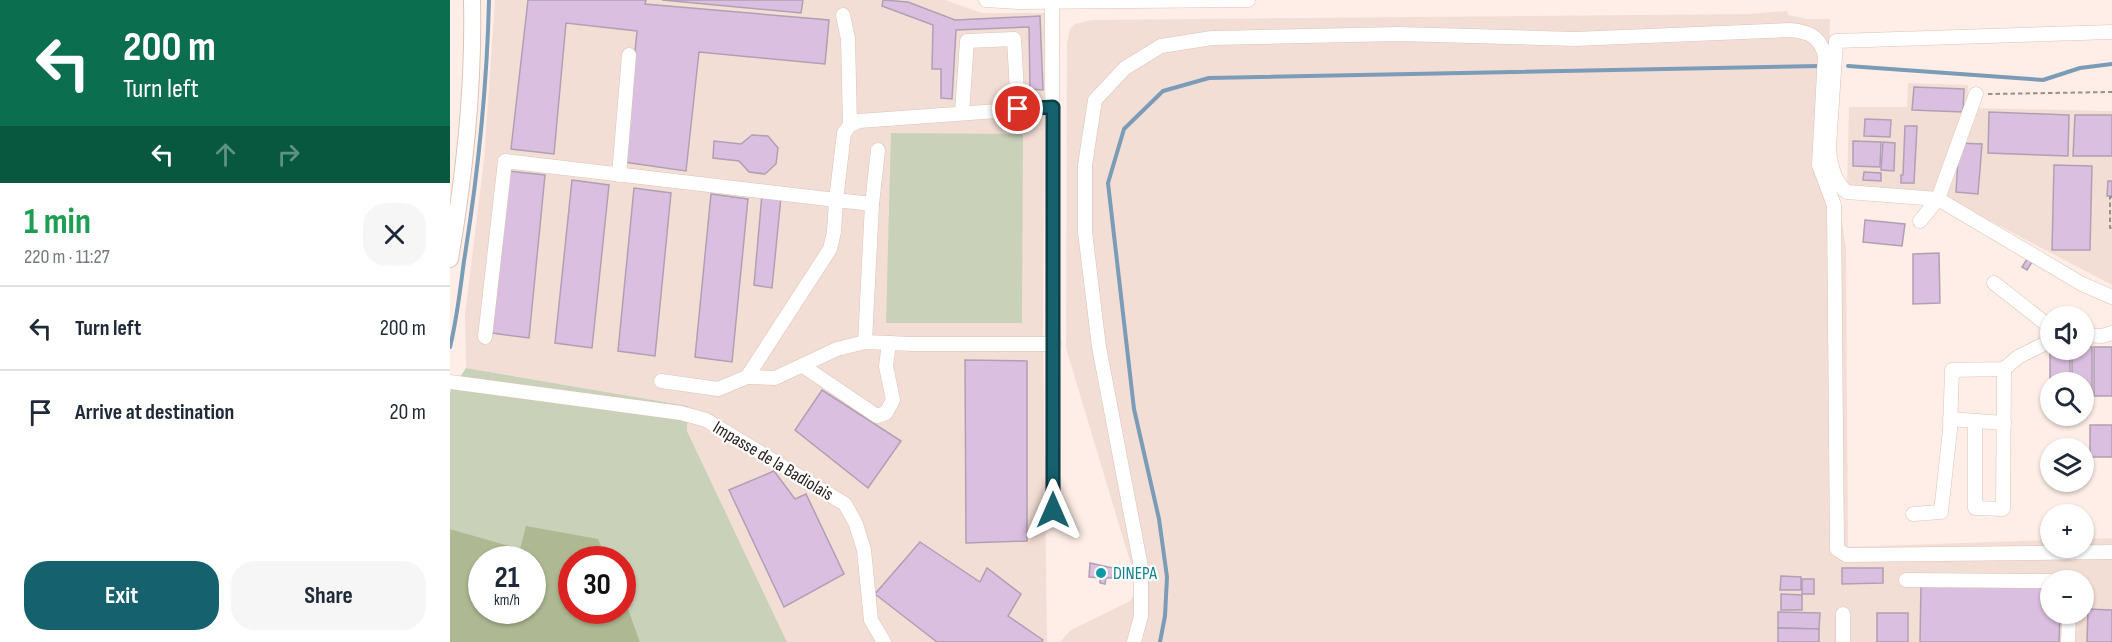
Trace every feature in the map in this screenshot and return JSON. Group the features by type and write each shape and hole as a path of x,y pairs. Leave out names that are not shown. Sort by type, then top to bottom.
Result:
{"main road":[{"path":"450,259 456,194 474,66 472,0"}],"street":[{"path":"986,0 1052,2 1248,0"},
{"path":"1052,2 1053,510"},
{"path":"843,15 848,39 850,125"},
{"path":"1134,642 1141,616 1142,567 1099,346 1085,232 1085,165 1095,100 1125,68 1161,46 1212,38 1399,34 1575,39 1790,30 1809,32 1821,41 1825,56 1819,165 1834,205 1837,549 1846,555 2112,552"},
{"path":"2112,32 1836,41 1829,147 1830,161 1841,188 1847,192 1938,199 2082,284 2112,297"},
{"path":"962,112 967,41 1014,39 1018,109"},
{"path":"619,175 629,55"},
{"path":"1920,221 1938,199 1976,94"},
{"path":"747,377 830,249 834,232 844,132 850,125 868,120 1053,107"},
{"path":"865,342 872,204 878,150"},
{"path":"485,337 505,161 872,204"},
{"path":"1994,283 2040,319"},
{"path":"2094,336 2112,333"},
{"path":"661,381 718,389 747,377 775,378 837,349 865,342 1054,344"},
{"path":"803,366 877,416 886,413 893,399 886,366 889,343"},
{"path":"1913,514 1941,512 1952,370 2004,369 2019,357 2040,345"},
{"path":"1975,421 1975,508 2003,509 2004,369"},
{"name":"Impasse de la Badiolais","path":"450,382 681,413 706,420 735,436 844,504 856,524 864,549 871,620 884,642"},
{"path":"1950,419 2004,423"},
{"path":"1906,580 2040,581"},
{"path":"1843,614 1844,642"},
{"path":"2068,642 2069,624"}],"path":[{"path":"1976,94 2112,92"},
{"path":"2112,197 2110,197 2110,228 2112,228"}],"shaded area":[{"path":"495,0 945,0 982,13 1045,13 1043,332 1047,642 787,642 687,431 688,406 466,368 465,314 484,160"},
{"path":"1787,11 1788,15 1807,19 1830,19 1829,82 1837,191 1846,248 1848,547 2040,540 2040,558 2094,558 2094,539 2112,538 2112,642 1060,642 1071,630 1130,601 1138,588 1066,348 1067,43 1070,29 1075,24 1092,20 1748,14"},
{"path":"1908,83 1968,85 1968,108 2112,111 2112,285 1939,194 1847,186 1849,107 1907,107"}],"green space":[{"path":"891,133 1023,134 1022,323 886,323"},
{"path":"466,368 688,406 687,431 787,642 640,642 634,624 636,624 636,546 600,546 597,539 546,546 507,546 450,529 450,392"},
{"path":"526,526 598,539 601,546 558,546 558,624 634,624 640,642 450,642 450,529 510,546 468,546 468,624 546,624 546,546 521,546"}],"building":[{"path":"528,0 646,0 645,4 829,20 825,64 699,52 686,171 624,162 637,31 566,23 554,154 511,149"},
{"path":"662,0 803,0 801,13"},
{"path":"883,0 908,2 955,20 1040,16 1043,90 1030,89 1029,27 956,30 952,99 941,98 941,69 932,69 933,25 882,6"},
{"path":"1914,87 1964,89 1963,112 1912,110"},
{"path":"1989,112 2069,115 2068,156 1988,153"},
{"path":"2075,115 2112,115 2112,156 2073,156"},
{"path":"1865,119 1891,120 1890,137 1864,136"},
{"path":"1905,126 1917,126 1914,183 1901,183"},
{"path":"752,135 768,136 778,148 776,164 765,174 749,172 739,161 713,158 714,141 741,144"},
{"path":"1853,141 1881,142 1880,167 1853,166"},
{"path":"1883,142 1895,143 1894,171 1881,170"},
{"path":"1959,143 1982,144 1978,194 1956,192"},
{"path":"2054,165 2092,166 2090,250 2052,250"},
{"path":"508,171 545,175 529,338 492,333"},
{"path":"1864,172 1881,173 1881,181 1863,180"},
{"path":"572,180 609,185 592,348 555,343"},
{"path":"2108,181 2112,181 2112,196 2107,196"},
{"path":"634,188 671,193 655,356 618,351"},
{"path":"711,194 748,199 732,362 695,357"},
{"path":"762,194 781,197 772,288 754,285"},
{"path":"1865,220 1905,224 1902,246 1863,242"},
{"path":"1939,253 1940,303 1913,304 1913,254"},
{"path":"2027,259 2032,262 2027,270 2022,267"},
{"path":"2094,347 2112,347 2112,396 2094,396"},
{"path":"965,360 1027,361 1027,541 966,543"},
{"path":"2050,360 2070,360 2070,372 2050,372"},
{"path":"2072,360 2092,360 2092,372 2072,372"},
{"path":"822,390 901,441 868,488 795,430"},
{"path":"2112,425 2112,457 2094,457 2094,438 2090,438 2090,426"},
{"path":"774,471 795,499 806,494 844,574 784,607 729,490"},
{"path":"920,542 980,582 987,568 1021,594 1008,616 1043,640 1041,642 937,642 875,594"},
{"name":"DINEPA","path":"1090,563 1113,568 1112,578 1106,578 1105,584 1100,583 1100,578 1089,577"},
{"path":"1842,568 1883,568 1883,583 1842,584"},
{"path":"1781,576 1801,577 1801,590 1780,590"},
{"path":"1802,579 1814,579 1814,594 1802,594"},
{"path":"1921,584 2040,584 2040,624 2060,624 2059,642 1920,642"},
{"path":"1781,594 1802,595 1802,610 1781,610"},
{"path":"2094,609 2112,610 2112,642 2087,642 2088,624 2094,624"},
{"path":"1778,612 1820,613 1819,629 1778,628"},
{"path":"1877,613 1908,613 1908,642 1877,642"},
{"path":"1778,628 1819,629 1819,642 1778,642"}],"waterway":[{"path":"450,347 478,163 489,0"},
{"path":"1848,66 2043,80 2080,68 2112,64"},
{"path":"1160,642 1165,616 1167,577 1159,519 1134,409 1108,183 1124,129 1163,91 1209,78 1820,66"}],"place":[{"name":"DINEPA","path":"1101,573"}],"route":[{"path":"1018,109 1053,107 1053,510"}]}
